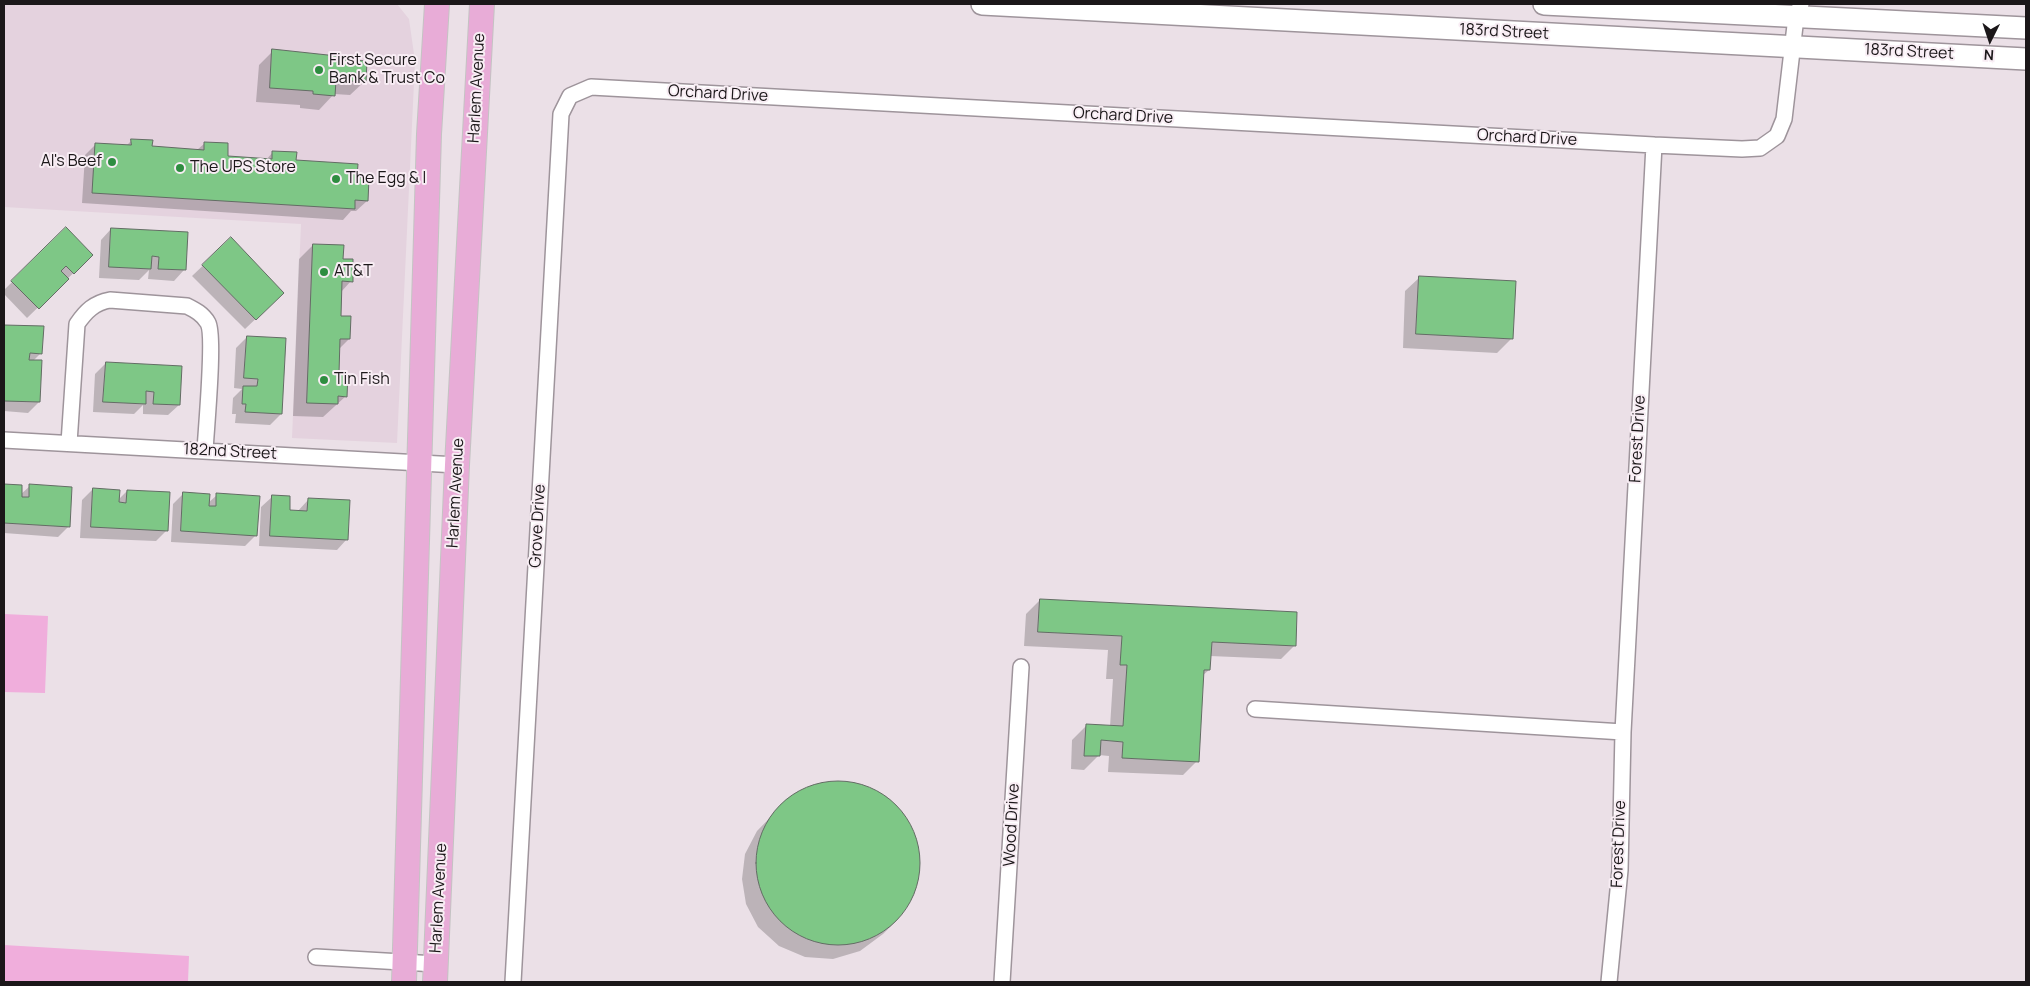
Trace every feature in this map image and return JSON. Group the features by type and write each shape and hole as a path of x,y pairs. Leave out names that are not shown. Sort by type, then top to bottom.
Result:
{"main road":[{"name":"Harlem Avenue","path":"405,972 429,134 437,4"},
{"name":"Harlem Avenue","path":"435,973 457,465 482,4"}],"street":[{"name":"183rd Street","path":"982,4 1175,9 2026,59"},
{"name":"183rd Street","path":"1544,4 1795,8 2026,28"},
{"path":"1654,145 1742,149 1760,148 1777,136 1784,119 1793,46 1795,8"},
{"name":"Orchard Drive","path":"591,87 1654,145"},
{"name":"Grove Drive","path":"513,982 560,114 570,96 591,87"},
{"name":"Forest Drive","path":"1609,982 1620,870 1623,732 1654,145"},
{"path":"69,443 77,324 86,311 99,302 110,300 187,306 197,310 208,324 210,342 205,451"},
{"name":"182nd Street","path":"4,440 457,465"},
{"name":"Wood Drive","path":"1002,982 1021,667"},
{"path":"1255,709 1623,732"},
{"path":"316,957 405,972 435,973"}],"shaded area":[{"path":"4,4 397,4 409,19 415,61 397,443 292,438 301,224 4,207"},
{"path":"4,614 48,616 45,693 4,692"},
{"path":"4,945 189,956 188,982 4,982"}],"building":[{"name":"First Secure Bank & Trust Co","path":"272,49 337,56 337,59 367,61 366,82 336,80 335,96 313,94 313,91 270,88"},
{"path":"131,139 153,140 152,146 204,150 204,142 228,143 228,156 272,159 272,151 297,152 296,160 358,164 357,177 369,178 368,201 355,200 355,209 92,193 95,143 131,145"},
{"path":"66,227 93,255 74,274 66,266 61,271 69,279 39,309 11,281"},
{"path":"111,228 188,232 186,270 158,269 159,257 152,256 151,269 109,267"},
{"path":"231,237 284,293 256,320 202,265"},
{"path":"313,244 344,245 343,259 353,259 353,282 342,281 341,316 351,316 350,339 340,339 339,373 348,373 347,397 338,396 338,404 307,403"},
{"path":"1419,276 1516,281 1513,339 1416,334"},
{"path":"4,325 44,326 42,354 30,353 29,360 42,360 40,402 4,401"},
{"path":"247,336 286,338 282,414 245,412 246,404 242,404 243,386 257,386 258,379 244,378"},
{"path":"106,362 182,366 180,405 153,404 154,392 146,391 146,404 103,402"},
{"path":"4,484 22,485 22,497 29,497 29,484 72,487 70,527 4,523"},
{"path":"93,488 120,490 119,502 126,503 127,490 170,492 168,531 91,527"},
{"path":"183,492 210,494 209,506 216,506 216,493 260,496 257,536 181,531"},
{"path":"272,495 290,496 290,510 307,511 308,498 350,500 348,540 270,536"},
{"path":"1040,599 1297,612 1296,646 1212,642 1210,670 1204,670 1199,762 1122,758 1123,742 1101,740 1100,756 1084,756 1086,724 1123,726 1127,665 1120,665 1122,636 1038,632"},
{"path":"846,781 862,784 877,790 902,811 911,824 917,839 920,863 919,879 911,902 890,927 877,936 862,942 830,945 814,942 799,936 774,915 765,902 759,887 756,855 759,839 765,824 786,799 799,790 814,784"}],"place":[{"name":"First Secure Bank & Trust Co","path":"319,70"},
{"name":"Al's Beef","path":"112,162"},
{"name":"The UPS Store","path":"180,168"},
{"name":"The Egg & I","path":"336,179"},
{"name":"AT&T","path":"324,272"},
{"name":"Tin Fish","path":"324,380"}]}
